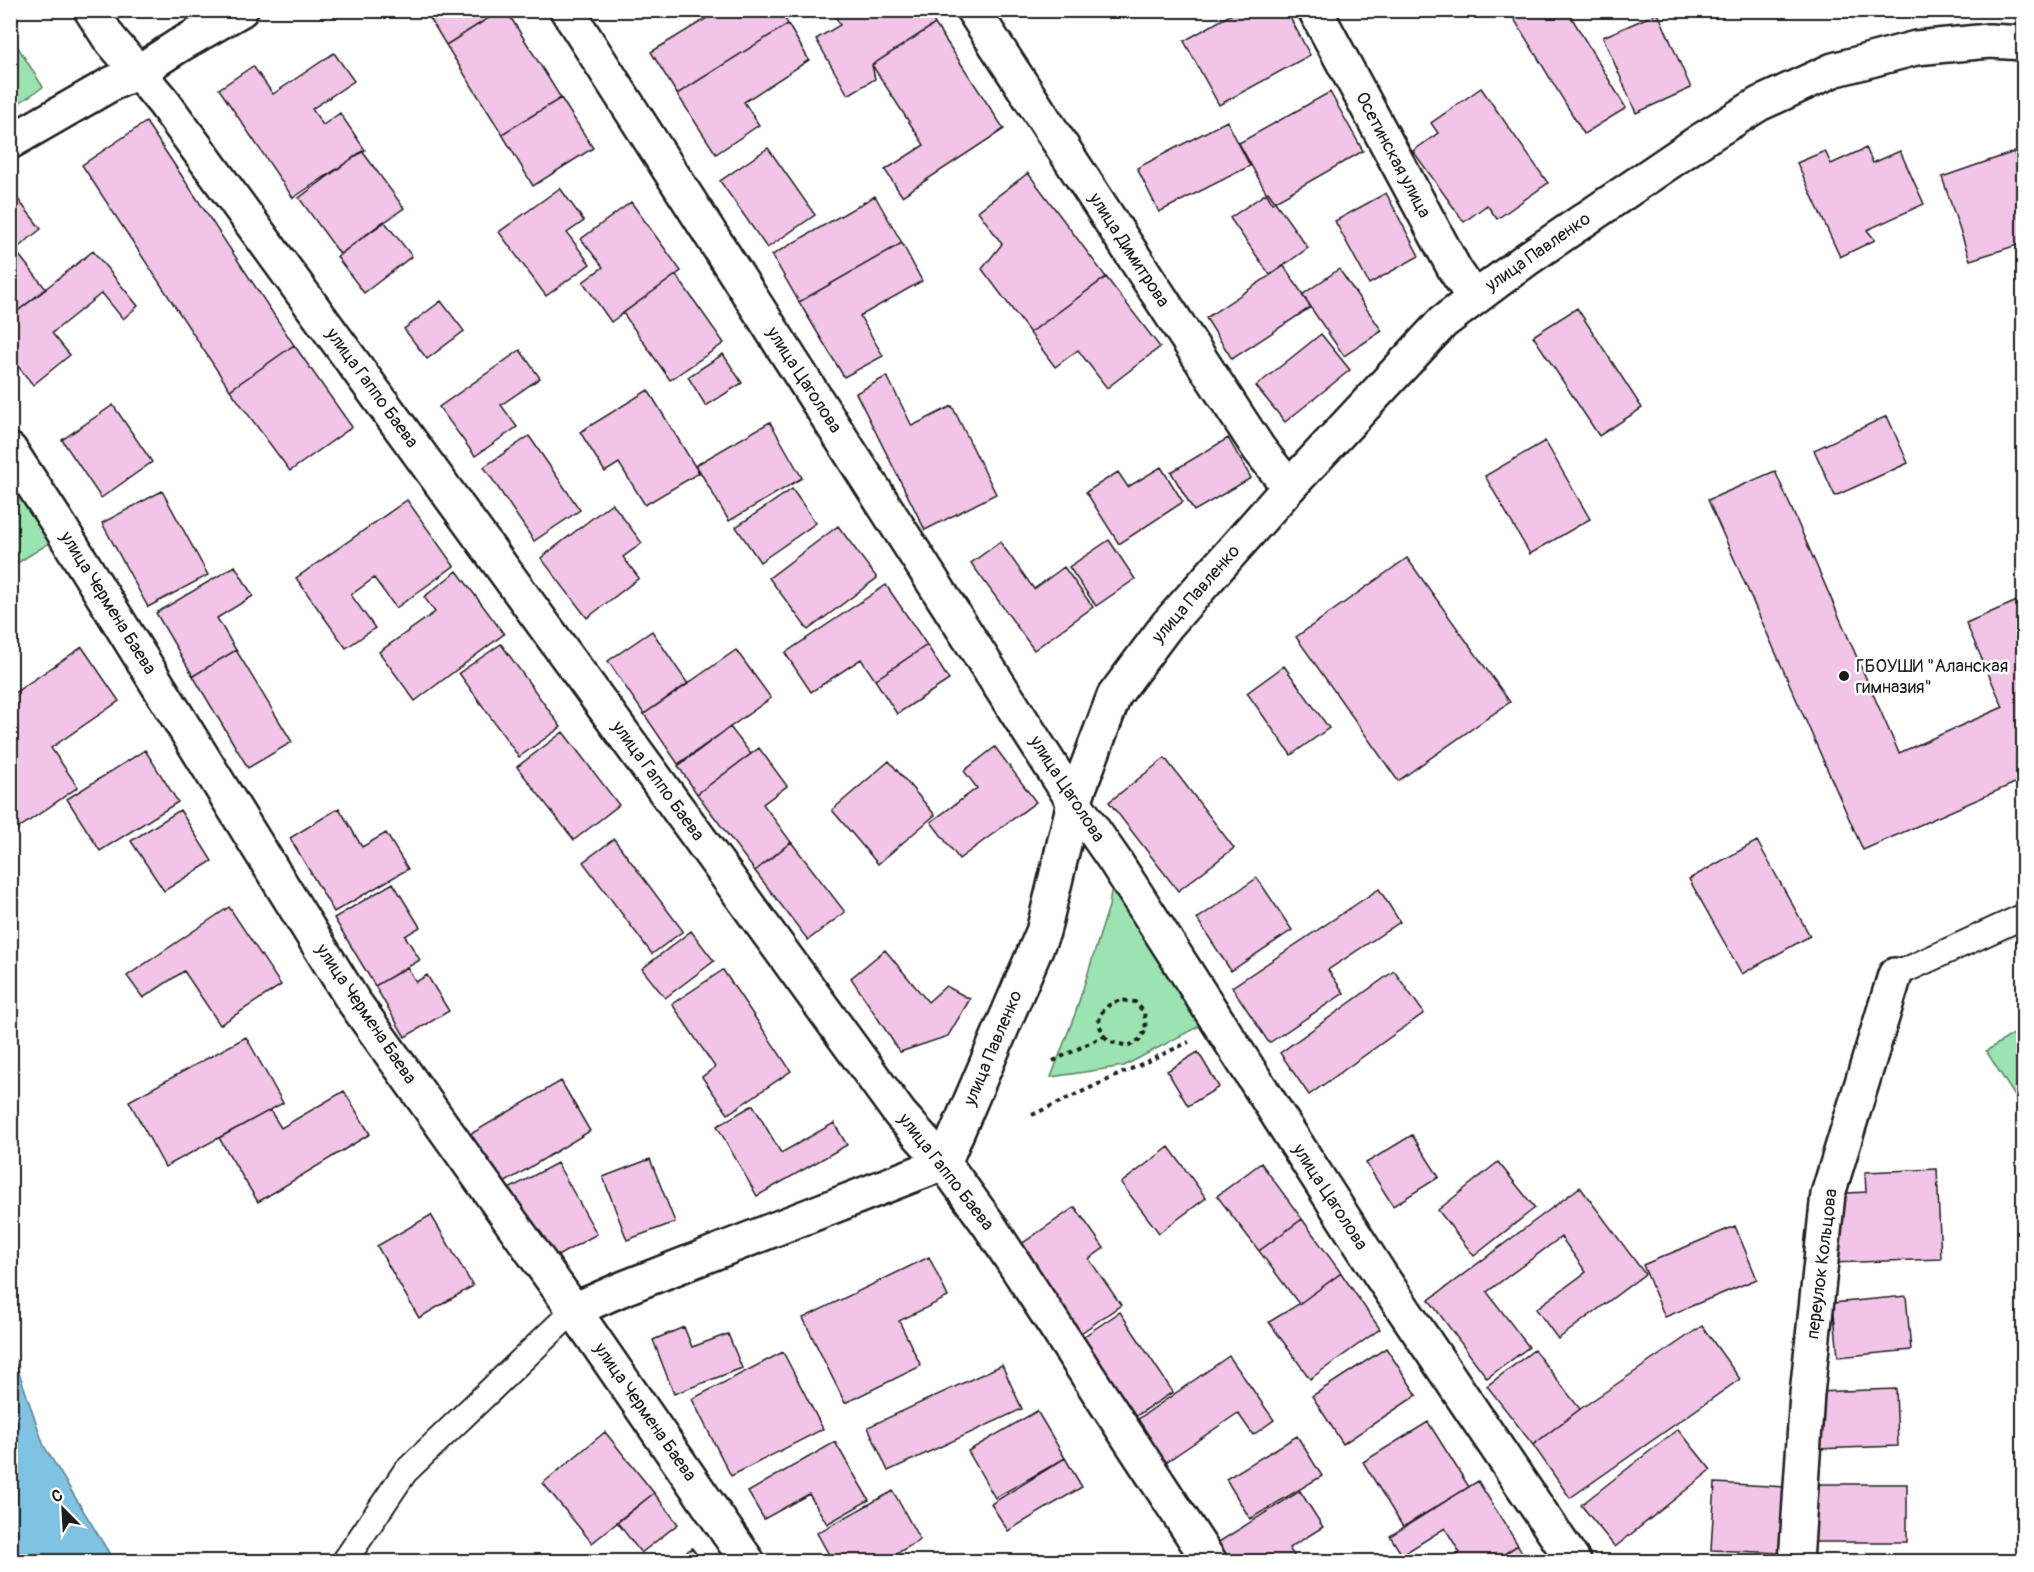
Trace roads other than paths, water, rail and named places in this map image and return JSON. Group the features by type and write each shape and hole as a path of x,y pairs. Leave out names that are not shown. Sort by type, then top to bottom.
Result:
{"street":[{"name":"улица Гаппо Баева","path":"91,10 109,38 178,122 900,1114 944,1163 996,1235 1210,1562"},
{"path":"10,142 111,84 138,72 241,10"},
{"name":"улица Цаголова","path":"567,10 1074,802 1115,861 1379,1273 1574,1562"},
{"name":"улица Димитрова","path":"973,10 1259,448 1289,487"},
{"name":"Осетинская улица","path":"1315,10 1455,270 1474,298"},
{"name":"улица Павленко","path":"944,1163 1043,932 1074,802 1114,696 1167,625 1289,487 1443,322 1527,259 1693,145 1759,104 1833,70 1916,48 1989,41 2024,43"},
{"name":"улица Чермена Баева","path":"10,450 60,525 352,999 574,1310 748,1562"},
{"name":"переулок Кольцова","path":"1796,1562 1808,1394 1828,1194 1895,975"},
{"path":"574,1310 624,1288 944,1163"}],"lane":[{"path":"1895,975 2024,916"},
{"path":"344,1562 405,1472 574,1310"}],"water":[{"path":"11,1349 44,1446 114,1561 11,1561"}],"place":[{"name":"ГБОУШИ \"Аланская гимназия\"","path":"1844,676"}]}
